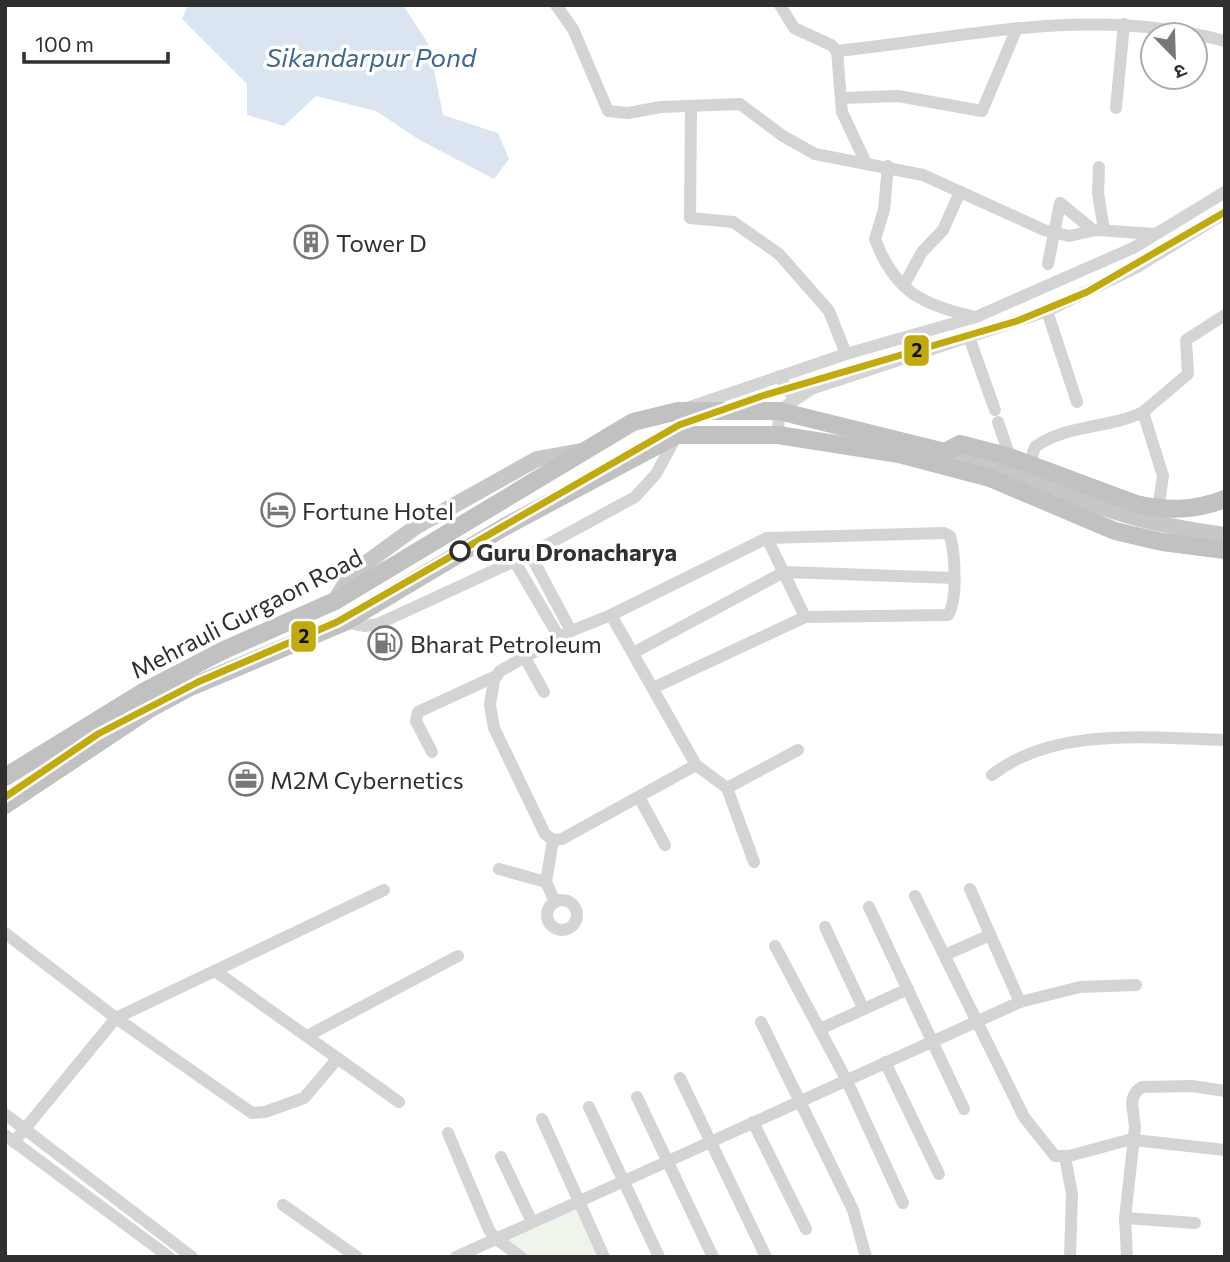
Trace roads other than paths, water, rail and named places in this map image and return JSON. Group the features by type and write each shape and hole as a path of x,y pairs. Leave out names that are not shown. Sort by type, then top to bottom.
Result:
{"highway":[{"name":"Mehrauli Gurgaon Road","path":"5,777 73,733 156,685 222,651 335,601 633,422 678,411 779,411 945,452 960,444 1010,457 1158,509 1194,509 1225,499"},
{"name":"Mehrauli Gurgaon Road","path":"9,796 188,688 345,622 506,526 677,435 778,435 900,454 990,478 1115,531 1163,542 1225,550"}],"main road":[{"path":"945,452 993,466 1121,514 1170,527 1225,535"}],"street":[{"path":"556,5 573,29 608,111 628,113 740,104 805,149 827,158 888,166 937,180 1018,220 1055,233 1077,236 1099,230 1156,234"},
{"path":"779,5 794,29 831,45 836,51 845,121 866,163"},
{"path":"836,51 1049,23 1124,24 1176,30 1225,41"},
{"path":"1116,108 1124,24"},
{"path":"841,98 898,96 982,111 1017,28"},
{"path":"691,106 690,218 733,222 786,260 829,311 846,354"},
{"path":"888,166 884,210 875,239 886,263 915,297 934,307 978,316 988,331"},
{"path":"1099,167 1099,230"},
{"path":"904,285 922,252 943,230 960,192"},
{"path":"345,622 365,626 378,624 515,562 635,497 656,474 677,435 678,411 846,354 978,316 1133,248 1225,192"},
{"path":"1048,264 1060,203 1099,230"},
{"path":"778,435 779,411 794,398 811,389 1047,311 1139,266 1225,213"},
{"path":"1047,311 1077,402"},
{"path":"1029,465 1035,447 1047,440 1089,426 1129,419 1143,412 1188,374 1186,340 1225,315"},
{"path":"969,337 1010,457"},
{"path":"779,376 794,398"},
{"path":"1143,412 1163,476 1158,509"},
{"path":"432,752 416,721 418,712 496,676 524,656 565,634 611,615 767,538 944,533 952,540 954,578 951,610 943,616 805,617 653,688"},
{"path":"767,538 805,617"},
{"path":"530,554 565,634"},
{"path":"515,562 565,634"},
{"path":"633,653 784,572 954,578"},
{"path":"611,615 696,765 727,788 754,862"},
{"path":"524,656 544,692"},
{"path":"496,676 490,712 494,728 545,834 553,840 562,839 696,765"},
{"path":"992,775 1020,755 1056,744 1167,738 1225,740"},
{"path":"727,788 797,750"},
{"path":"639,797 665,845"},
{"path":"553,840 546,882 555,902"},
{"path":"499,869 546,882"},
{"path":"970,889 1020,1002"},
{"path":"169,1257 10,1138 25,1129 116,1018 384,890"},
{"path":"915,895 1024,1117 1052,1153 1065,1157 1134,1139 1225,1150"},
{"path":"869,907 964,1109"},
{"path":"825,927 863,1008"},
{"path":"5,933 116,1018 255,1114 304,1098 338,1058"},
{"path":"945,955 990,935"},
{"path":"775,946 846,1079 903,1203"},
{"path":"307,1036 458,956"},
{"path":"215,971 399,1102"},
{"path":"456,1257 1020,1002 1080,987 1136,985"},
{"path":"820,1029 908,989"},
{"path":"761,1022 853,1210 866,1257"},
{"path":"885,1062 939,1174"},
{"path":"680,1078 766,1257"},
{"path":"1127,1257 1125,1218 1134,1139 1133,1094 1142,1087 1192,1086 1225,1091"},
{"path":"637,1097 713,1257"},
{"path":"589,1107 659,1257"},
{"path":"5,1114 192,1257"},
{"path":"542,1119 604,1257"},
{"path":"753,1122 806,1229"},
{"path":"448,1133 495,1238 520,1257"},
{"path":"500,1157 531,1222"},
{"path":"1065,1157 1072,1194 1070,1257"},
{"path":"283,1205 356,1257"},
{"path":"1125,1218 1195,1223"},
{"path":"135,1231 144,1220"}],"water":[{"name":"Sikandarpur Pond","path":"188,5 403,5 429,45 443,115 498,133 509,159 494,179 418,139 376,111 316,96 284,126 247,115 247,84 182,19"}],"place":[{"name":"Tower D","path":"311,242"},
{"name":"Fortune Hotel","path":"278,510"},
{"name":"Guru Dronacharya","path":"460,551"},
{"name":"Bharat Petroleum","path":"385,643"},
{"name":"M2M Cybernetics","path":"246,779"}]}
